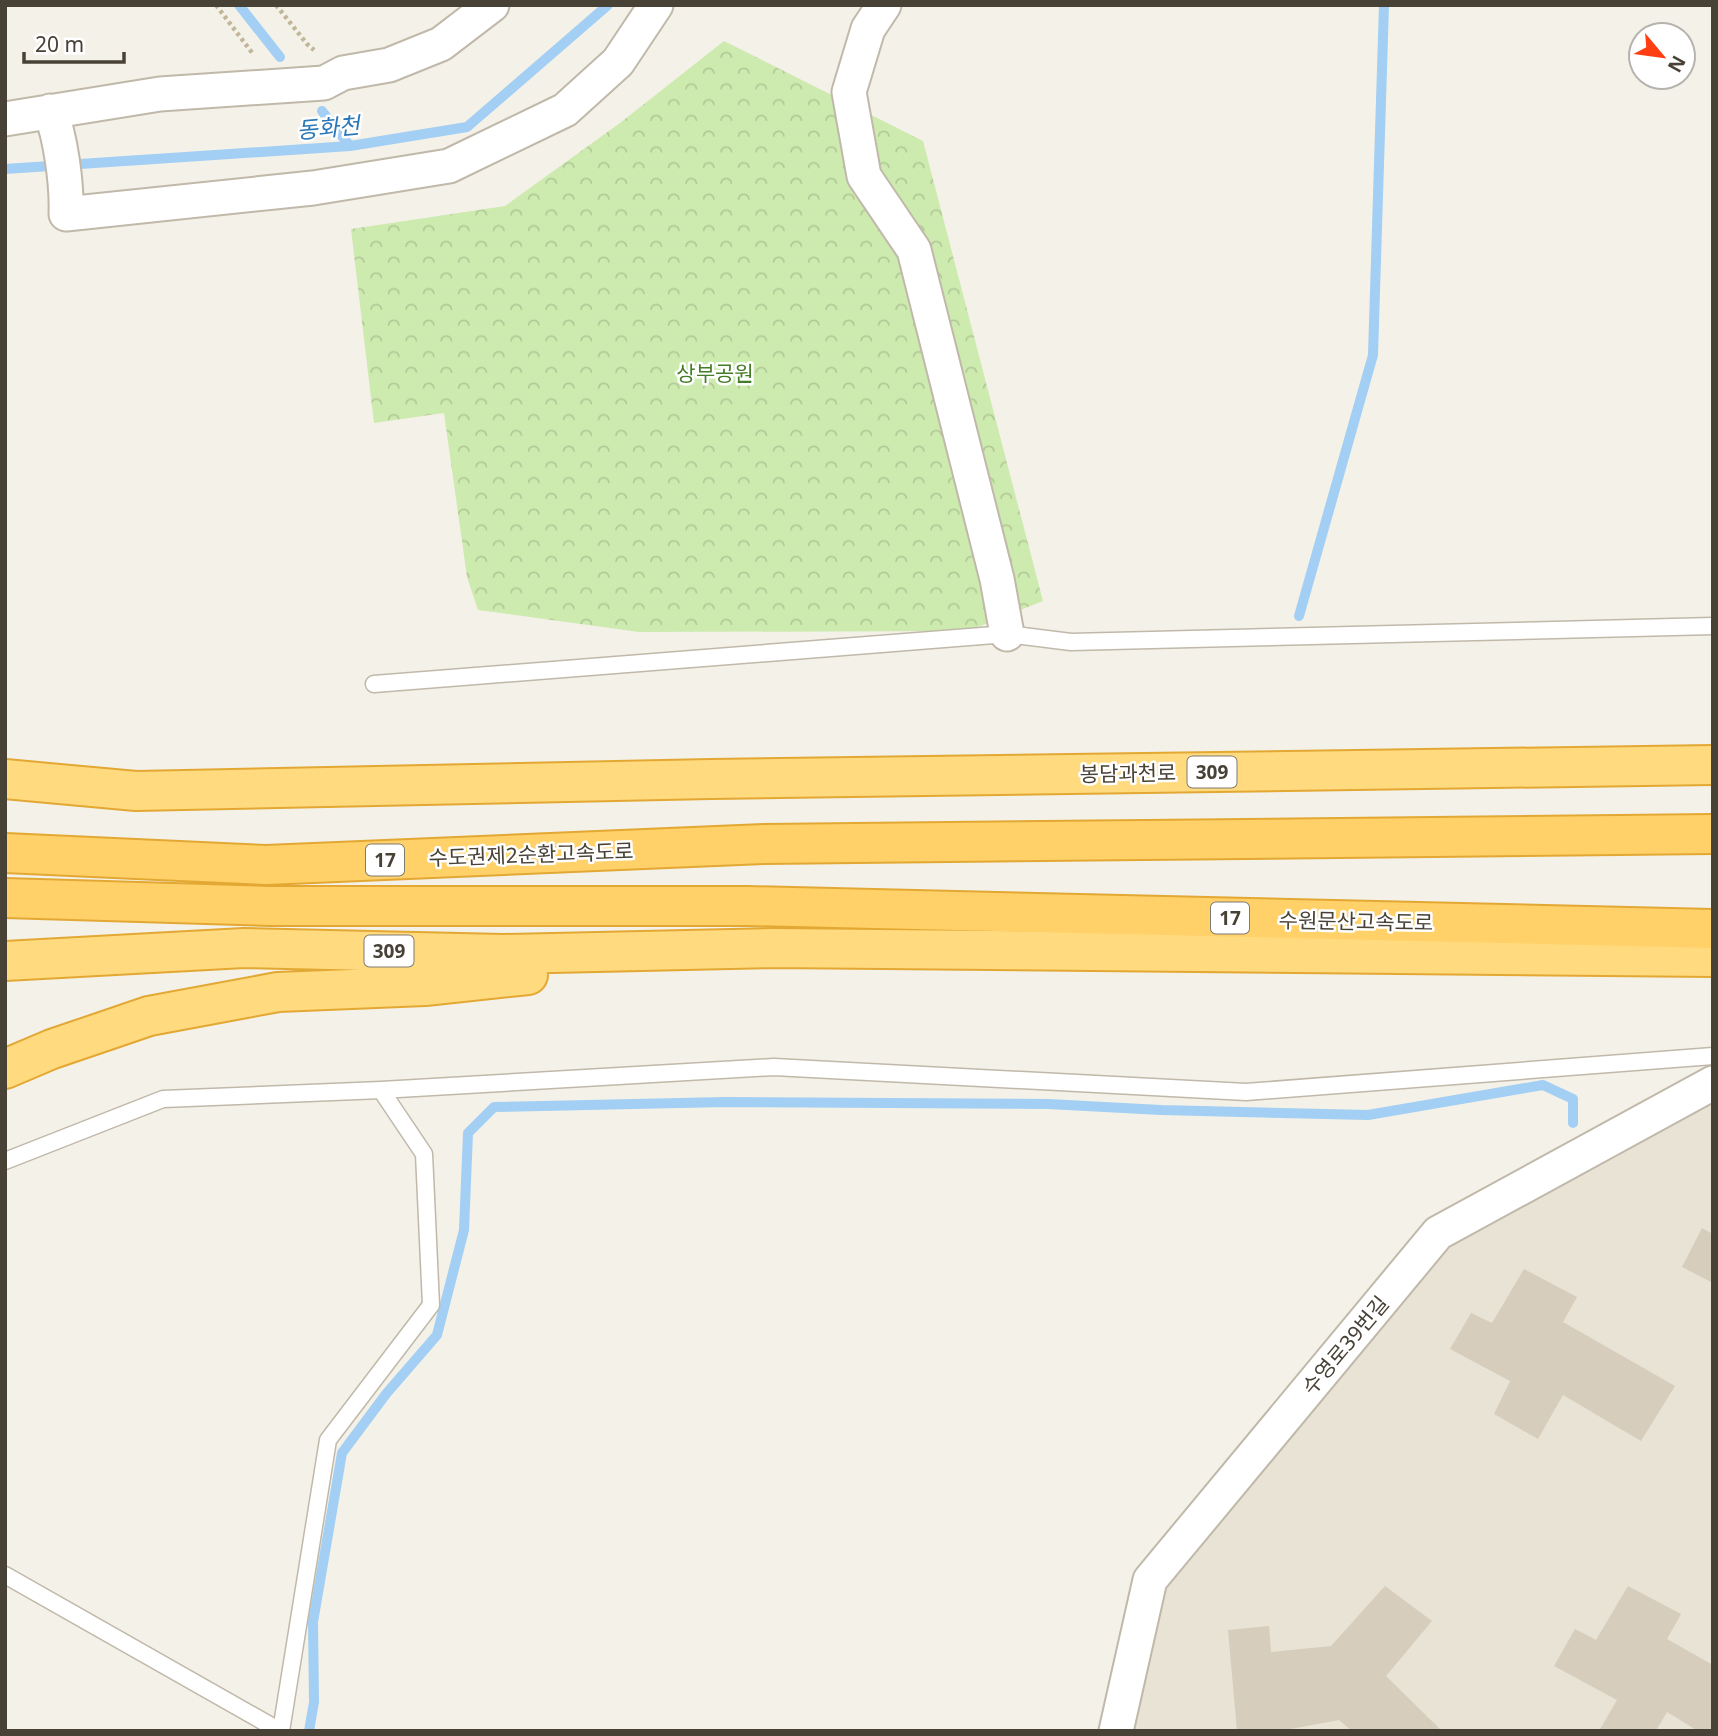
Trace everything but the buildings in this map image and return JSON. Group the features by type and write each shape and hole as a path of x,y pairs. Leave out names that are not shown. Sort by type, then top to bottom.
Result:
{"highway":[{"name":"봉담과천로","path":"5,779 136,791 711,779 1713,765"},
{"name":"수도권제2순환고속도로","path":"5,853 266,865 764,844 1713,834"},
{"name":"수원문산고속도로","path":"5,898 270,906 748,906 1713,929"},
{"name":"309","path":"5,961 244,948 503,954 774,948 1713,957"},
{"path":"5,1069 52,1049 149,1016 278,992 425,986 774,948"}],"street":[{"path":"5,119 53,118 160,94 324,83 343,73 389,65 441,44 492,5"},
{"path":"53,118 66,198 66,214 313,188 449,166 565,110 618,62 656,5"},
{"path":"884,5 868,29 849,92 864,176 914,250 997,579 1007,634"},
{"name":"수영로39번길","path":"1116,1731 1150,1580 1438,1233 1713,1083"}],"lane":[{"path":"374,684 1007,634 1071,642 1713,626"},
{"path":"5,1161 163,1099 381,1090 774,1067 1246,1091 1713,1056"},
{"path":"5,1575 281,1731 328,1440 431,1305 424,1154 381,1090"}],"path":[{"path":"216,5 276,85"},
{"path":"276,5 307,44 343,73"}],"shaded area":[{"path":"1713,1083 1713,1731 1116,1731 1150,1580 1438,1233"}],"green space":[{"name":"상부공원","path":"724,41 923,141 1043,601 968,631 639,632 478,610 467,577 444,413 374,423 351,229 505,206 620,123"}],"waterway":[{"path":"239,5 280,57"},
{"name":"동화천","path":"5,169 350,146 467,127 608,5"},
{"path":"1299,616 1373,355 1384,5"},
{"path":"322,111 350,146"},
{"path":"309,1731 314,1702 313,1622 342,1453 386,1394 437,1335 464,1230 468,1133 494,1107 725,1102 1048,1104 1161,1110 1368,1115 1543,1085 1573,1099 1573,1123"}]}
